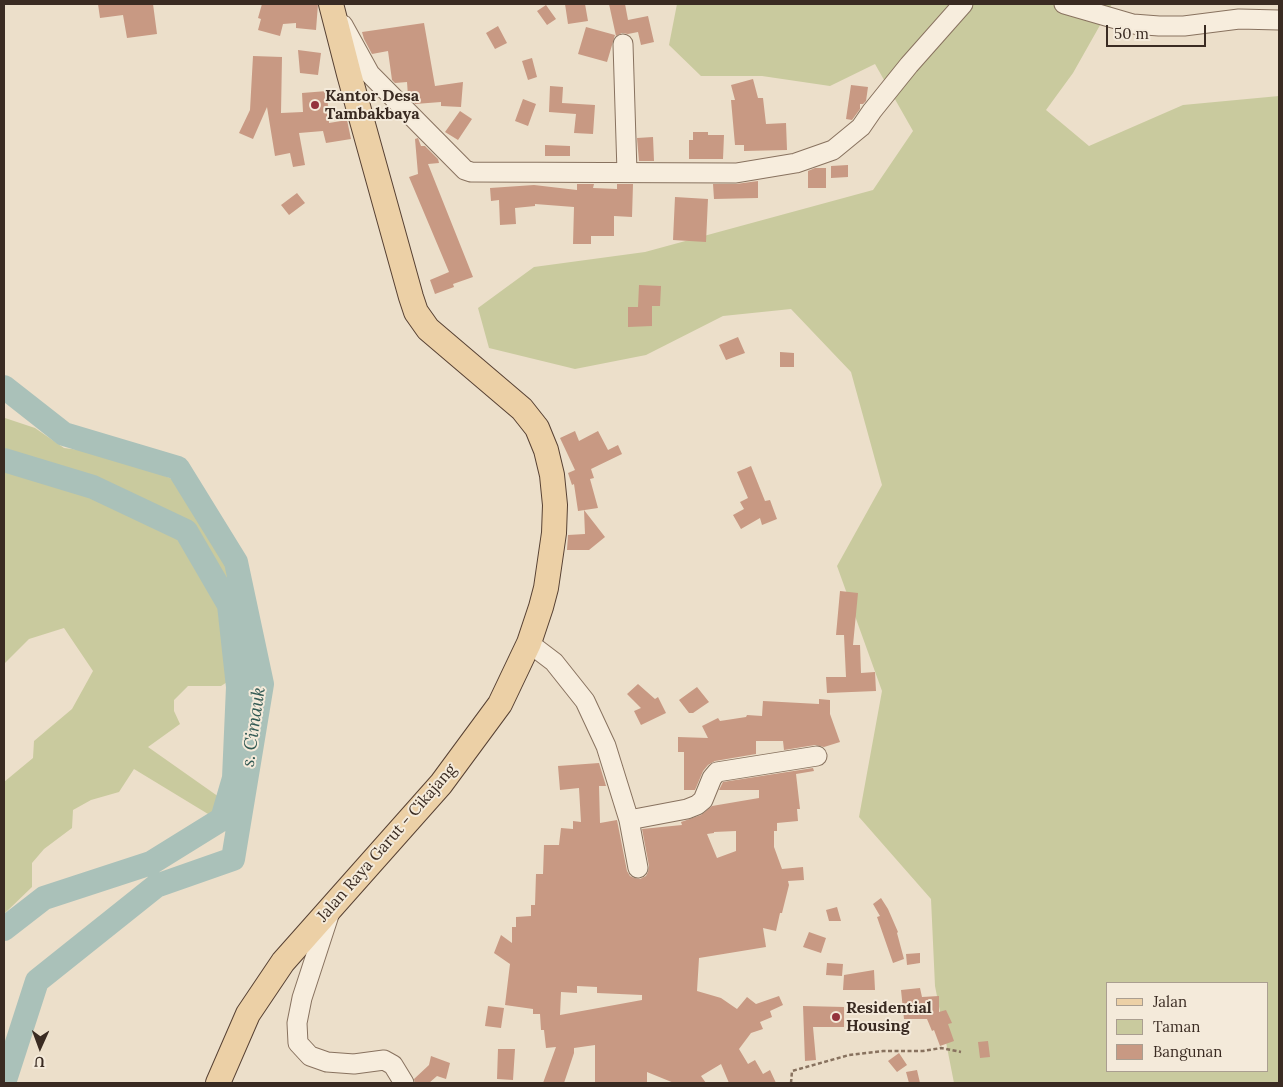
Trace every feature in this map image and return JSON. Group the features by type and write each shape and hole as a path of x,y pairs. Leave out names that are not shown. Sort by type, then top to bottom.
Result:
{"main road":[{"name":"Jalan Raya Garut - Cikajang","path":"218,1083 253,1007 283,962 442,784 500,704 529,643 546,588 554,533 555,505 552,474 546,450 537,428 522,409 428,329 416,312 349,74 332,4"}],"street":[{"path":"332,4 370,74 465,170 479,174 736,172 796,163 833,150 861,127 909,65 962,4"},
{"path":"1064,4 1133,24 1159,26 1184,26 1238,19 1279,20"},
{"path":"624,44 627,172"},
{"path":"529,643 554,662 585,701 606,746 629,820 638,868"},
{"path":"629,820 687,809 697,805 703,800 712,778 717,772 817,756"},
{"path":"332,906 302,998 297,1023 298,1043 310,1056 326,1062 354,1064 384,1060 393,1065 404,1083"}],"path":[{"path":"791,1083 792,1071 849,1055 941,1048 961,1052"}],"green space":[{"path":"677,4 1112,4 1073,73 1046,110 1089,146 1183,105 1279,96 1279,1083 954,1083 935,986 931,899 859,817 882,691 837,566 882,485 851,372 791,309 723,316 646,355 575,369 489,348 478,308 534,267 645,252 873,190 913,131 875,64 830,86 762,76 701,76 669,45"},
{"path":"5,418 35,428 64,448 112,454 177,481 226,560 239,619 246,670 221,686 188,686 174,700 174,711 180,724 148,747 219,797 213,817 134,769 119,792 91,800 73,810 72,828 44,849 32,863 32,887 4,914 4,782 33,758 34,741 72,709 93,671 64,628 29,639 4,664"}],"building":[{"path":"98,4 153,4 157,34 127,38 123,15 100,18"},
{"path":"262,4 318,4 316,30 296,28 296,23 283,24 280,36 258,30 261,19 258,18"},
{"path":"565,4 585,4 588,21 568,24"},
{"path":"609,4 625,4 628,20 648,16 654,42 641,45 638,32 622,33 616,36"},
{"path":"546,5 556,19 547,25 537,11"},
{"path":"424,23 435,86 463,82 461,107 441,106 441,102 415,104 408,96 407,82 395,83 392,80 388,51 372,54 362,32"},
{"path":"498,26 507,43 495,49 486,33"},
{"path":"586,27 615,35 607,62 578,54"},
{"path":"298,50 321,53 318,75 300,73"},
{"path":"253,56 282,57 281,113 303,112 302,93 327,91 329,123 347,120 351,139 326,143 323,131 299,133 305,165 293,167 290,153 275,156 267,107 253,139 239,133 250,110"},
{"path":"532,58 537,77 528,80 522,61"},
{"path":"753,79 758,98 763,98 766,124 786,123 787,150 744,151 744,145 735,145 731,100 735,100 731,85"},
{"path":"851,85 868,87 866,101 860,104 860,109 852,120 846,119"},
{"path":"550,86 563,87 562,103 595,105 593,134 574,133 576,114 549,112"},
{"path":"523,99 536,104 528,126 515,121"},
{"path":"460,111 472,119 458,140 445,132"},
{"path":"693,132 708,132 708,135 724,135 723,159 689,159 689,140 693,140"},
{"path":"653,137 654,161 639,161 637,138"},
{"path":"418,138 421,146 425,146 438,159 439,163 428,164 473,277 453,284 454,287 435,294 430,280 449,272 409,177 418,174 415,139"},
{"path":"545,145 570,146 570,156 545,156"},
{"path":"848,165 848,177 831,178 831,166"},
{"path":"815,168 826,168 826,188 808,188 808,171"},
{"path":"758,181 758,198 714,199 713,184 736,184"},
{"path":"577,184 594,184 593,188 617,189 617,184 633,184 632,217 614,216 614,236 591,236 591,244 573,244 574,207 535,204 535,206 515,208 516,224 500,225 499,200 491,201 490,188 534,185 577,190"},
{"path":"297,193 305,203 289,215 281,205"},
{"path":"675,197 708,199 706,242 673,240"},
{"path":"639,285 661,286 660,306 652,306 652,326 628,327 628,307 638,307"},
{"path":"738,337 745,353 726,360 719,345"},
{"path":"780,352 794,353 794,367 780,367"},
{"path":"575,431 579,441 598,431 608,450 618,445 622,454 591,469 594,478 590,479 598,508 578,511 574,484 572,485 568,473 575,470 560,438"},
{"path":"751,466 765,501 770,500 777,519 762,525 760,518 741,529 733,515 744,509 740,502 748,498 737,472"},
{"path":"584,510 605,537 589,550 567,550 568,535 585,534"},
{"path":"840,591 858,593 853,645 860,645 861,673 875,672 876,691 827,693 826,677 846,677 844,635 836,635"},
{"path":"638,684 655,699 658,697 666,713 641,725 634,711 641,708 627,694"},
{"path":"697,687 709,702 693,713 689,713 679,700"},
{"path":"819,699 830,700 830,714 840,742 824,747 815,745 784,750 783,741 756,741 756,754 715,761 703,771 695,790 684,790 684,752 678,752 678,737 708,738 702,726 718,718 720,721 746,717 747,715 762,716 763,701 819,704"},
{"path":"599,763 606,786 599,786 600,823 617,820 627,871 630,876 640,879 646,876 649,866 642,829 682,825 681,822 701,815 712,806 759,798 759,790 719,790 723,782 813,768 814,771 796,774 800,809 797,809 798,821 777,823 777,831 774,831 774,847 782,869 803,867 804,880 788,881 789,885 776,931 763,928 766,947 699,958 697,991 721,998 737,1009 747,997 756,1004 779,996 783,1005 770,1011 772,1017 760,1022 763,1029 751,1033 739,1049 748,1064 755,1060 763,1074 770,1070 776,1083 729,1083 721,1064 701,1076 706,1083 674,1083 647,1072 647,1083 595,1083 595,1045 574,1048 564,1083 543,1083 556,1047 546,1048 544,1030 541,1030 540,1014 533,1014 533,1009 505,1005 510,964 494,953 501,935 512,943 512,927 516,927 516,917 531,916 531,905 535,905 536,874 543,874 544,845 559,845 561,828 573,829 573,821 581,822 579,788 560,790 558,766","holes":["736,831 736,851 717,858 707,834","577,986 597,987 597,993 642,995 642,1000 560,1015 561,992 577,993"]},
{"path":"881,898 898,932 904,959 893,963 877,917 880,916 873,904"},
{"path":"837,907 841,921 829,921 826,910"},
{"path":"809,932 826,938 821,953 803,947"},
{"path":"920,953 920,963 907,965 906,954"},
{"path":"827,963 843,964 842,976 826,975"},
{"path":"874,970 875,990 843,990 844,975"},
{"path":"920,988 922,997 939,996 939,1012 946,1010 952,1023 948,1024 954,1041 940,1046 934,1030 932,1031 927,1019 904,1019 901,990"},
{"path":"488,1006 504,1008 501,1028 485,1026"},
{"path":"803,1006 844,1007 844,1027 813,1027 816,1060 805,1061"},
{"path":"988,1041 990,1057 980,1058 978,1042"},
{"path":"498,1049 515,1049 513,1080 497,1079"},
{"path":"899,1053 907,1065 897,1072 888,1061"},
{"path":"431,1056 450,1063 446,1079 437,1076 429,1083 415,1083 414,1079 429,1065"},
{"path":"917,1070 920,1083 909,1083 906,1072"}],"waterway":[{"name":"s. Cimauk","path":"4,387 64,434 178,468 236,562 262,684 233,859 156,886 37,981 4,1083"},
{"path":"4,460 93,487 186,531 229,605 238,687 234,778 222,819 151,863 44,898 4,929"}],"place":[{"name":"Kantor Desa Tambakbaya","path":"315,105"},
{"name":"Residential Housing","path":"836,1017"}]}
